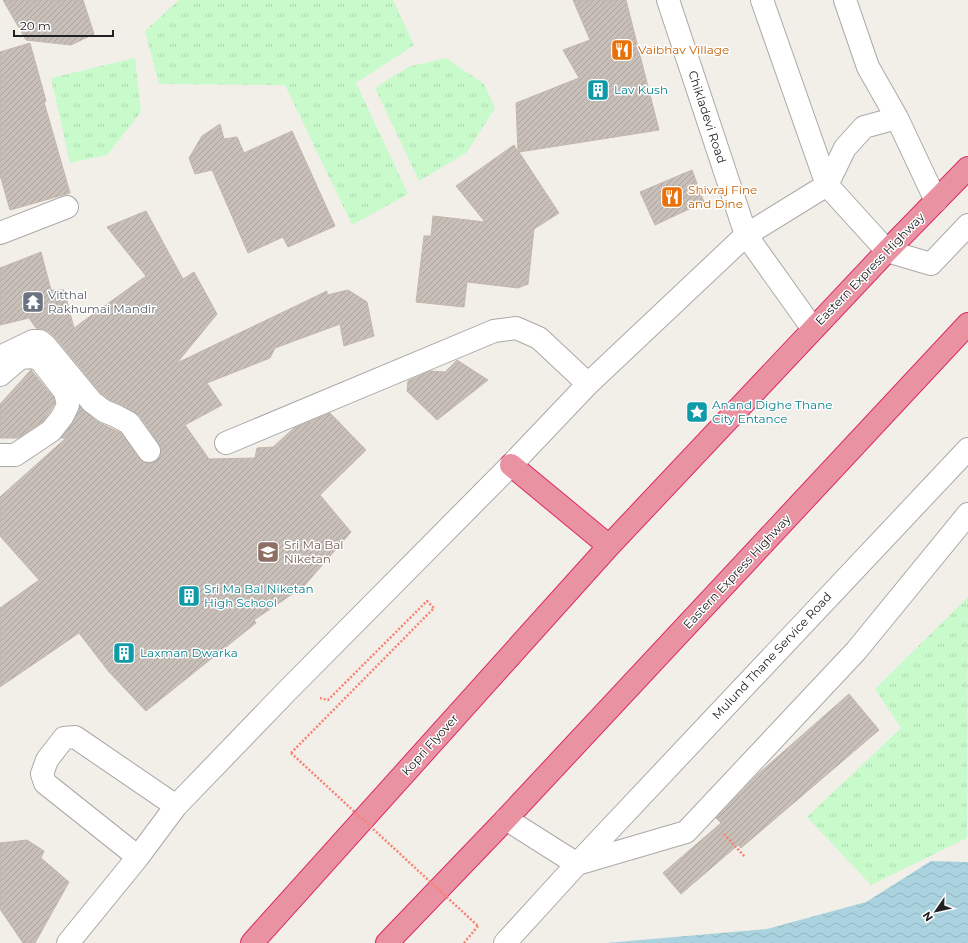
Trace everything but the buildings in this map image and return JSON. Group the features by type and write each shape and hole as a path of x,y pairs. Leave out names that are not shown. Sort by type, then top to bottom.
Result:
{"highway":[{"name":"Eastern Express Highway","path":"609,546 887,251 968,168"},
{"name":"Eastern Express Highway","path":"506,819 968,324"},
{"path":"511,465 609,546"},
{"name":"Kopri Flyover","path":"252,943 609,546"},
{"path":"387,943 506,819"}],"street":[{"name":"Chikladevi Road","path":"668,0 746,235 813,329"},
{"path":"762,0 827,185 887,251 930,264 968,225"},
{"path":"845,0 868,67 897,118 936,201"},
{"path":"68,943 176,806 292,685 511,465 588,384 746,235 827,185 845,148 864,128 897,118"},
{"path":"0,233 67,207"},
{"path":"226,443 494,331 516,328 538,338 588,384"},
{"path":"0,357 33,341 40,341 92,402 104,412 116,416 128,423 149,451"},
{"path":"0,374 20,358 33,357 41,361 65,392 68,405 62,417 51,431 15,456 0,455"},
{"name":"Mulund Thane Service Road","path":"505,943 577,864 968,449"},
{"path":"506,819 577,864 686,832 856,651 968,514"},
{"path":"138,856 45,783 42,774 47,760 64,738 75,737 176,806"}],"path":[{"path":"328,700 428,601 434,608 291,753 478,926 464,943"}],"green space":[{"path":"179,0 393,0 414,45 356,83 408,194 352,225 285,85 159,84 145,31"},
{"path":"135,58 141,112 107,155 70,163 51,78"},
{"path":"446,58 484,84 495,108 466,153 419,181 375,88 408,67"},
{"path":"968,597 967,838 871,885 807,817 901,728 875,689"}],"water":[{"path":"931,861 968,862 968,943 606,943 767,929 866,902"}],"place":[{"name":"Vaibhav Village","path":"622,50"},
{"name":"Lav Kush","path":"598,90"},
{"name":"Shivraj Fine and Dine","path":"672,197"},
{"name":"Vitthal Rakhumai Mandir","path":"33,302"},
{"name":"Anand Dighe Thane City Entance","path":"697,412"},
{"name":"Sri Ma Bal Niketan","path":"268,552"},
{"name":"Sri Ma Bal Niketan High School","path":"189,596"},
{"name":"Laxman Dwarka","path":"124,653"}]}
